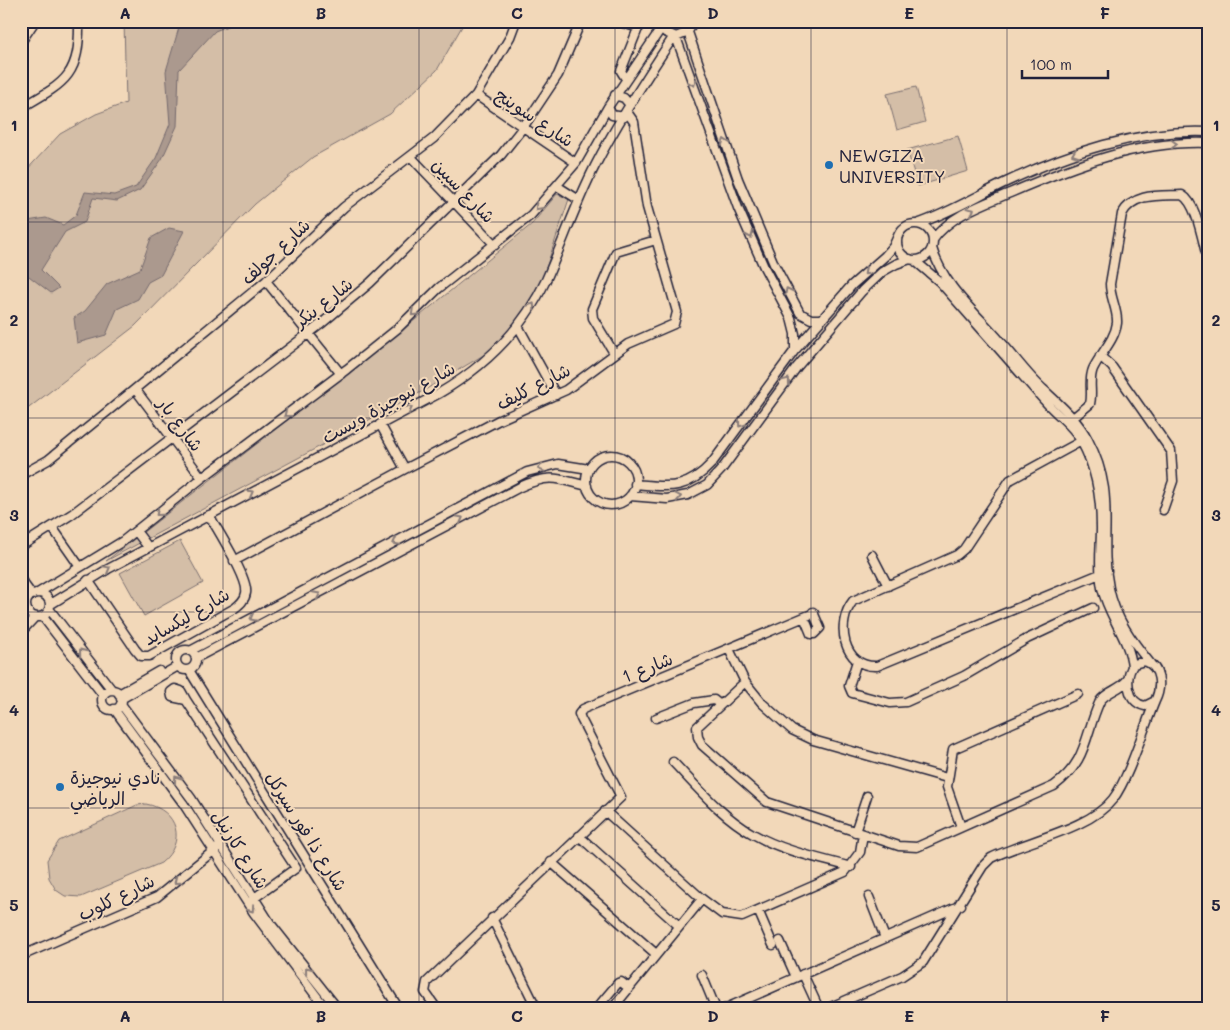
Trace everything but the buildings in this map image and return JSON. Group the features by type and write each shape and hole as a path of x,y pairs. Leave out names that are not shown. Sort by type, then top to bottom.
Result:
{"street":[{"path":"21,42 35,21"},
{"path":"21,108 62,82 72,70 78,56 80,21"},
{"name":"شارع جولف","path":"21,475 48,460 266,281 351,202 434,138 476,95 510,37 516,21"},
{"name":"شارع بنكر","path":"21,546 72,514 370,283 501,155 524,126 558,74 581,21"},
{"path":"616,21 640,25 621,72 626,79"},
{"path":"693,21 688,32 693,50 744,193 774,264 800,313 811,319 822,319"},
{"path":"58,629 29,613 24,606 35,594 136,531 202,478 341,374 397,329 440,288 495,245 531,214 576,163 661,24 668,34 675,37 688,32"},
{"path":"675,37 738,208 764,266 791,318 795,334 795,350"},
{"name":"شارع نيوجيزة ويست","path":"50,607 88,580 461,380 487,360 518,326 546,281 579,200 596,165 627,111 675,37"},
{"path":"646,47 661,56"},
{"path":"631,50 641,56"},
{"name":"شارع سوينج","path":"476,95 576,163"},
{"path":"608,108 612,115 627,111 624,98 616,95"},
{"name":"شارع كليف","path":"234,561 498,420 556,395 614,353 641,338 670,326 676,320 677,312 656,240 642,178 634,122 627,111"},
{"path":"635,484 669,488 685,484 699,476 712,463 795,350 852,285 885,256 907,226 917,224 1040,168 1107,144 1145,135 1188,131 1209,132"},
{"path":"1145,135 1141,139 1141,143 1148,147"},
{"path":"943,280 932,248 933,240 949,222 990,202 1066,170 1108,156 1148,147 1209,143"},
{"path":"1107,144 1110,152 1108,156"},
{"name":"شارع سبين","path":"411,157 495,245"},
{"path":"557,186 579,200"},
{"path":"1073,418 1090,404 1091,375 1116,330 1117,314 1110,294 1110,284 1122,214 1130,204 1144,197 1185,197 1193,208 1209,264"},
{"path":"917,224 928,229 933,240"},
{"path":"745,682 719,704 697,727 698,737 702,744 767,802 908,848 917,847 1054,786 1062,780 1081,757 1100,701 1106,694 1115,691 1128,678 1132,666 1127,645 1106,602 1103,573 1106,492 1096,455 1084,440 1049,405 943,280 905,256 898,247 898,236"},
{"path":"614,353 593,318 592,309 616,252 656,240"},
{"path":"630,496 666,500 688,495 707,485 722,469 797,367 862,291 882,272 896,264 925,257 932,248"},
{"path":"266,281 341,374"},
{"path":"791,318 800,313"},
{"path":"518,326 556,395"},
{"path":"988,331 1073,418 1084,440"},
{"path":"1100,356 1112,368 1171,451 1174,481 1163,510"},
{"name":"شارع بار","path":"135,389 202,478"},
{"path":"1049,405 1055,399"},
{"path":"757,401 767,408"},
{"path":"380,424 405,468"},
{"path":"1084,440 1010,480 967,544 957,555 859,597 845,612 842,626 844,639 857,661 871,666 885,664 938,640 1103,573"},
{"path":"616,456 630,464 634,471 635,484 630,496 621,503 607,505 594,498 587,486 589,469 600,458 616,456"},
{"path":"21,580 35,594 48,598 58,629 103,695 118,697 177,664 180,652 190,651 527,472 558,464 589,469"},
{"path":"196,658 520,487 544,478 557,478 587,486"},
{"name":"شارع ليكسايد","path":"88,580 135,649 141,656 146,657 240,604 244,599 246,586 209,515"},
{"path":"52,527 80,567"},
{"path":"136,531 148,547"},
{"path":"872,555 888,586"},
{"path":"826,1009 913,969 923,962 961,905 983,866 991,858 1089,819 1105,808 1120,789 1155,701 1159,681 1150,664 1131,639 1119,618 1103,573"},
{"path":"21,632 50,607"},
{"path":"857,661 848,686 852,694 878,701 902,703 964,676 1032,637 1093,608"},
{"name":"شارع 1","path":"605,811 621,797 579,714 583,709 729,649 804,617 814,613 820,628 814,634 811,634 804,617"},
{"name":"شارع كارنيل","path":"58,629 118,697 191,798 253,899 338,1009"},
{"path":"729,649 745,682 762,703 792,730 813,740 947,778"},
{"path":"190,651 196,658"},
{"path":"177,664 183,670 189,670 195,664 196,658"},
{"path":"1132,666 1142,661 1150,664"},
{"name":"شارع ذا فور سيركل","path":"189,670 399,1009"},
{"path":"1128,678 1132,697"},
{"path":"1115,691 1132,697 1140,704 1148,705 1155,701"},
{"path":"961,827 947,787 951,752 954,748 1078,694"},
{"name":"شارع كارنيل","path":"103,695 102,700 105,707 114,709 183,802 248,904 326,1009"},
{"path":"114,709 118,697"},
{"path":"186,700 296,868 253,899"},
{"path":"656,718 694,703 714,700 719,704"},
{"path":"1140,704 1143,717 1142,731"},
{"path":"673,762 721,810 751,833 790,851 851,867"},
{"path":"437,1009 425,992 427,982 605,811 702,899 722,914 742,917 845,872 851,867 860,852 859,833 866,796"},
{"path":"183,802 191,798"},
{"path":"579,836 679,926"},
{"name":"شارع كلوب","path":"21,956 157,896 214,850 222,846"},
{"path":"551,862 656,954"},
{"path":"869,898 886,938"},
{"path":"612,1009 702,899"},
{"path":"724,1009 961,905"},
{"path":"758,910 819,1009"},
{"path":"935,916 946,927"},
{"path":"492,918 537,1009"},
{"path":"278,946 285,940"},
{"path":"702,976 716,1009"},
{"path":"596,1009 618,983 622,982 629,988"}],"shaded area":[{"path":"124,21 465,21 437,70 390,114 313,157 255,204 135,326 21,414 21,176 60,134 96,114 126,103"},
{"path":"181,21 240,21 215,31 179,70 177,126 162,159 140,190 117,201 93,198 85,222 65,232 41,270 59,288 51,293 21,270 21,222 46,218 63,225 76,215 85,192 114,195 136,187 156,158 170,124 166,71"},
{"path":"916,87 925,122 897,130 887,94"},
{"path":"958,136 968,171 918,186 907,150"},
{"path":"557,194 569,199 533,307 492,350 423,391 106,561 388,342 532,224"},
{"path":"169,228 184,231 161,275 148,282 138,299 117,309 106,335 77,343 74,318 85,311 107,284 140,269 151,238"},
{"path":"180,541 203,583 144,616 120,573"},
{"path":"146,804 157,807 165,813 172,820 175,828 174,846 161,863 81,897 65,896 56,890 49,878 47,860 59,841 137,805"}],"place":[{"name":"NEWGIZA UNIVERSITY","path":"829,165"},
{"name":"نادي نيوجيزة الرياضي","path":"60,787"}]}
